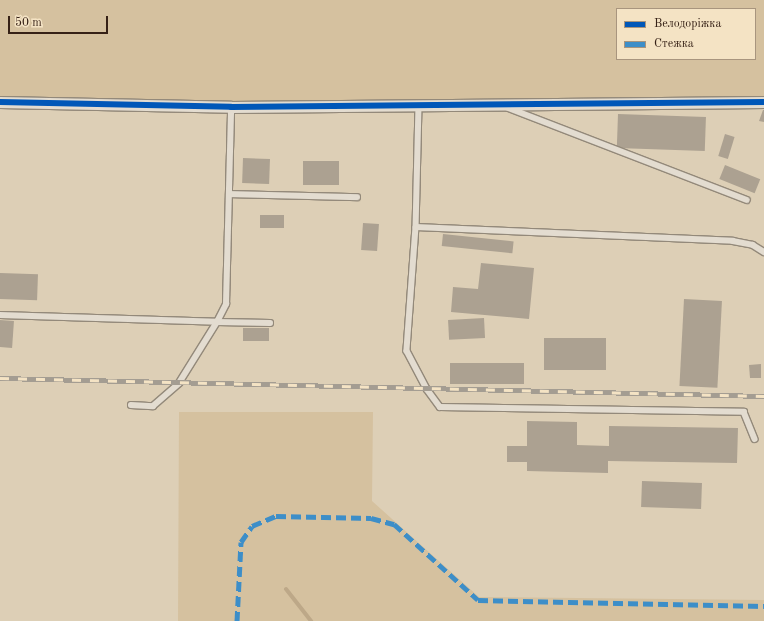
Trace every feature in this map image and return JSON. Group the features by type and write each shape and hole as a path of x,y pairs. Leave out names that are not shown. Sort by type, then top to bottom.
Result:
{"street":[{"path":"0,102 231,107 764,102"}],"lane":[{"path":"501,105 747,200"},
{"path":"419,106 416,227 407,351 427,389 440,406 744,412 755,439"},
{"path":"131,405 153,406 179,383 217,322 226,304 230,194 231,107"},
{"path":"230,194 357,197"},
{"path":"416,227 733,241 753,245 764,252"},
{"path":"0,315 270,323"}],"shaded area":[{"path":"0,0 764,0 764,102 0,102"},
{"path":"179,412 373,412 372,501 479,597 764,600 764,621 178,621"}],"building":[{"path":"764,110 764,122 759,121"},
{"path":"618,114 706,117 705,151 617,148"},
{"path":"725,134 735,137 728,159 718,156"},
{"path":"243,158 270,159 269,184 242,183"},
{"path":"303,161 339,161 339,185 303,185"},
{"path":"725,165 760,179 755,193 719,179"},
{"path":"260,215 284,215 284,228 260,228"},
{"path":"363,223 379,224 377,251 361,250"},
{"path":"443,234 514,241 512,253 442,246"},
{"path":"481,263 534,268 529,319 451,312 453,287 478,289"},
{"path":"0,273 38,274 37,300 0,299"},
{"path":"684,299 722,301 717,388 679,386"},
{"path":"484,318 485,338 449,340 448,320"},
{"path":"0,320 14,321 12,348 0,347"},
{"path":"243,328 269,328 269,341 243,341"},
{"path":"544,338 606,338 606,370 544,370"},
{"path":"450,363 524,363 524,384 450,384"},
{"path":"761,364 761,378 750,378 749,365"},
{"path":"527,421 577,422 577,445 609,446 609,426 738,428 737,463 608,461 608,473 527,471 527,462 507,462 507,446 527,446"},
{"path":"642,481 702,483 701,509 641,507"}],"waterway":[{"path":"286,589 311,621"}],"railway":[{"path":"0,378 764,396"}],"marked path":[{"path":"237,621 241,542 252,526 276,516 371,518 394,524 478,600 764,606"}],"cycle path":[{"path":"0,102 231,107 764,102"}]}
